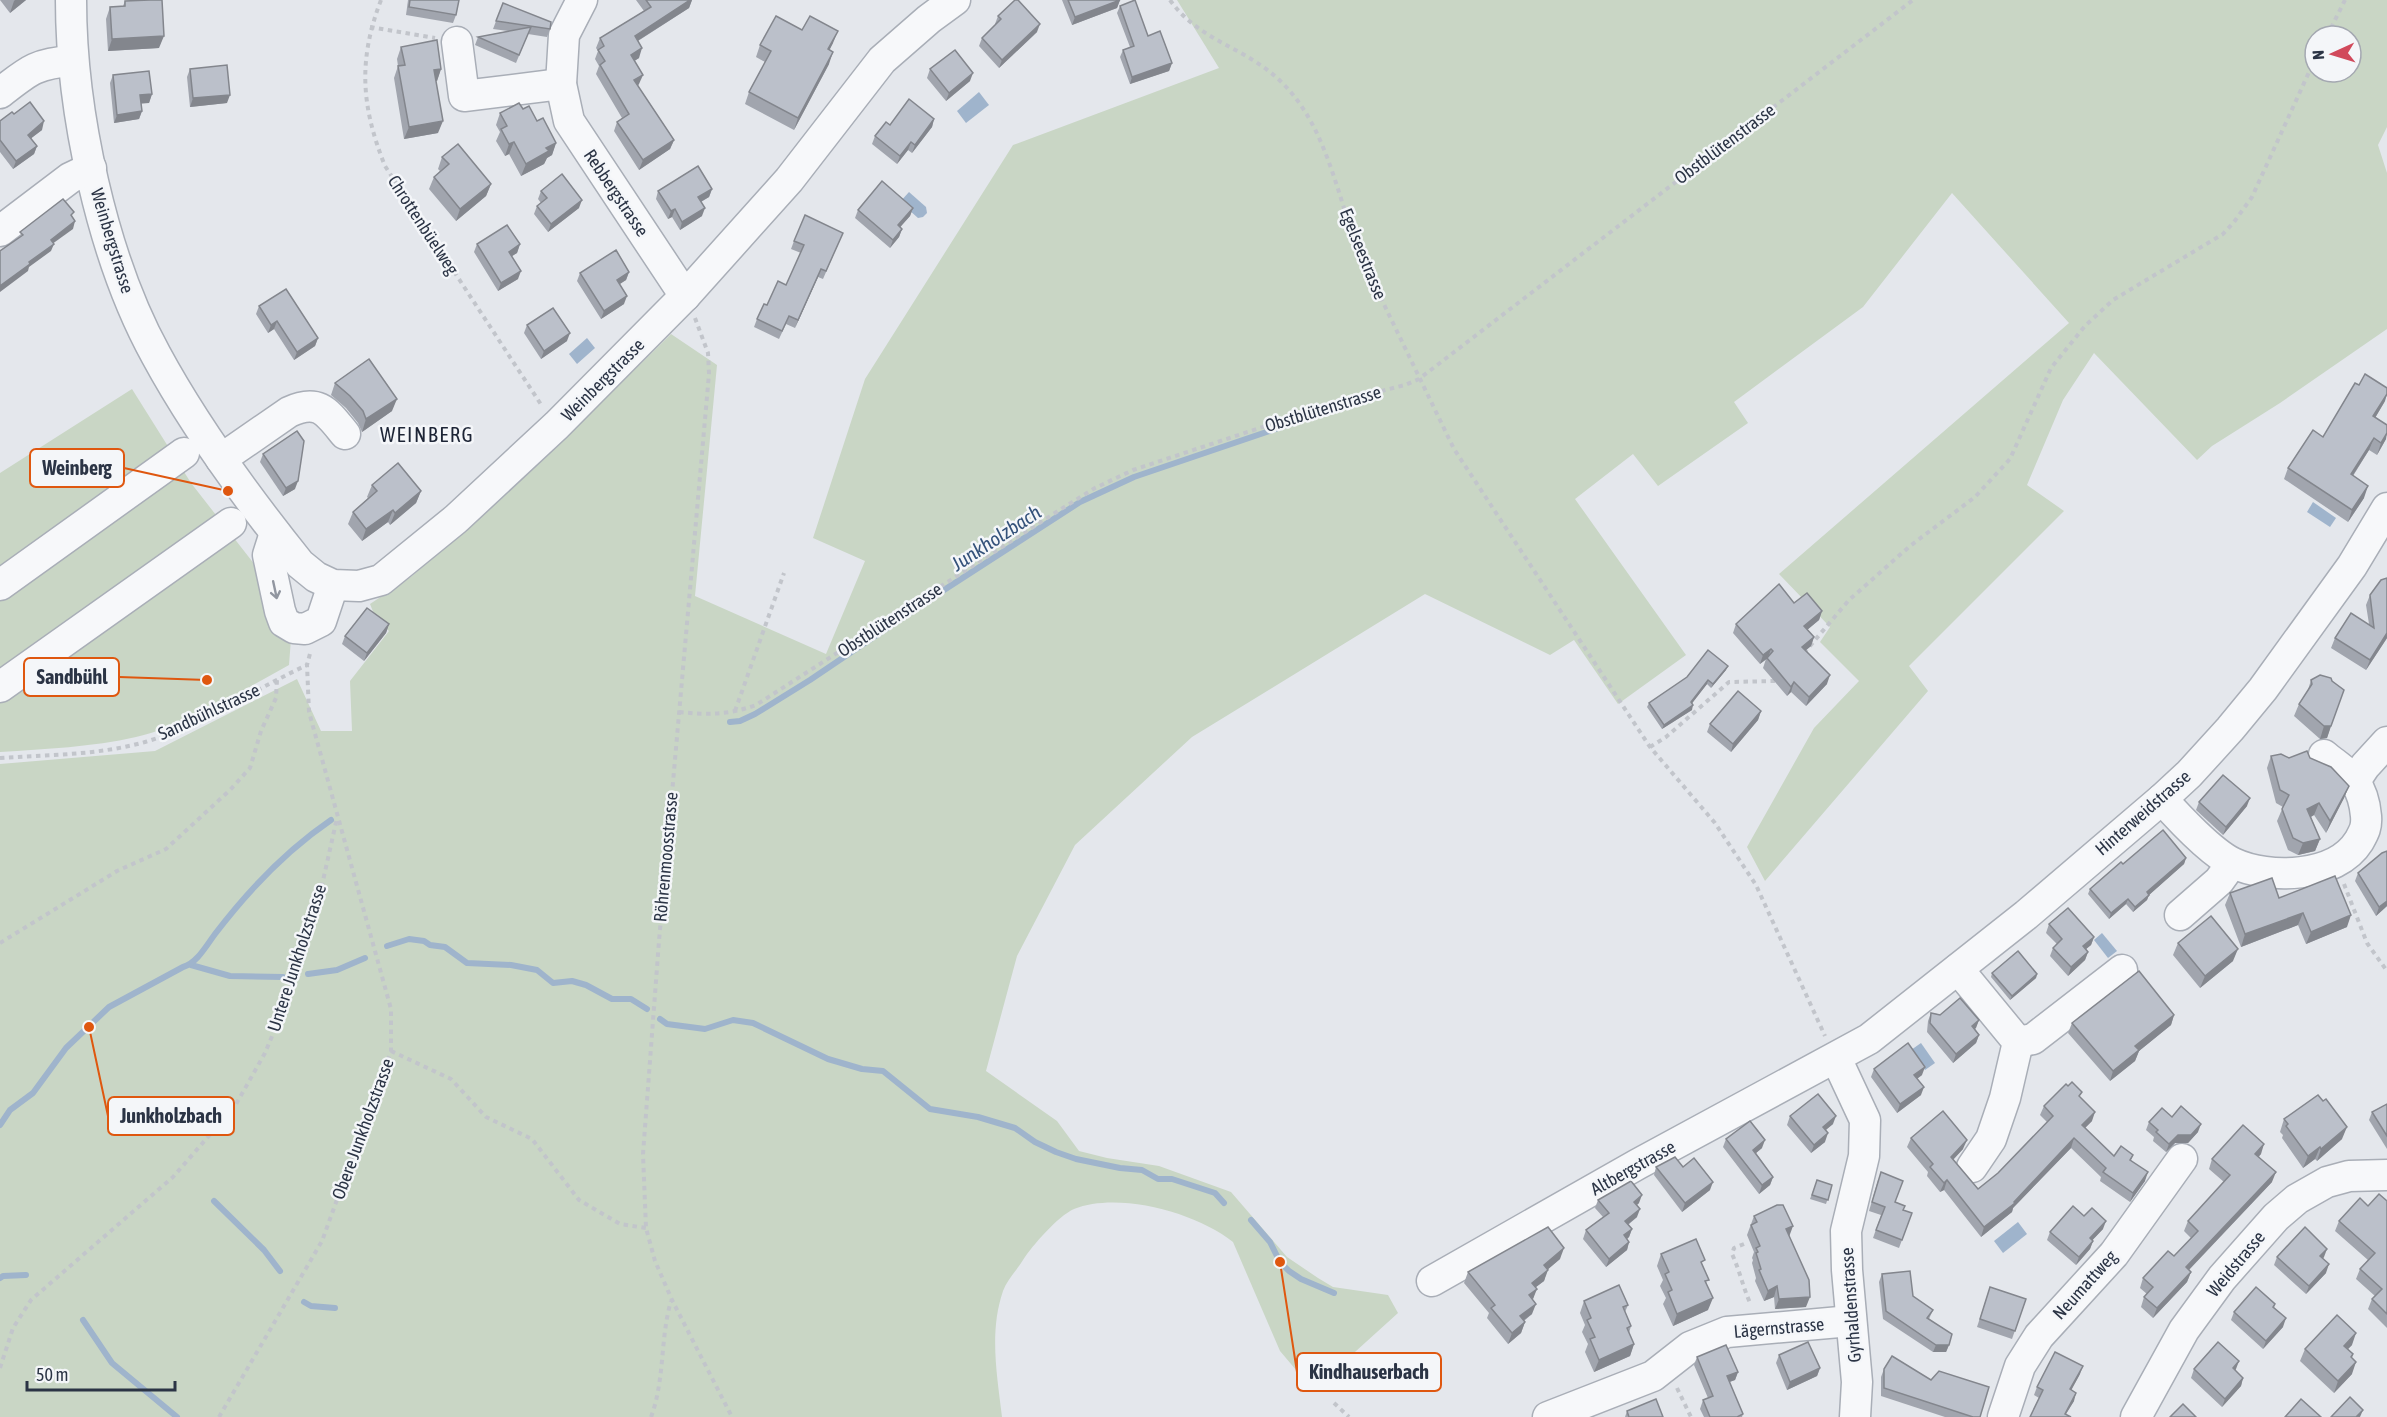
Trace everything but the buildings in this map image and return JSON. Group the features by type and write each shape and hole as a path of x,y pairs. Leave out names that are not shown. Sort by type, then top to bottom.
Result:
{"street":[{"name":"Weinbergstrasse","path":"71,0 73,61 91,168 108,234 130,299 155,354 221,459 300,564 316,577 333,585 359,586 381,580 456,519 557,425 686,296 789,180 882,60 929,19 955,0"},
{"name":"Rebbergstrasse","path":"582,0 564,34 561,84 569,121 686,296"},
{"path":"457,42 466,109 561,84"},
{"path":"0,93 36,67 53,62 73,61"},
{"path":"0,231 70,178 91,168"},
{"path":"221,459 289,412 300,407 320,407 327,411 345,434"},
{"path":"0,585 184,453"},
{"name":"Hinterweidstrasse","path":"1836,1058 1869,1039 2026,915 2189,774 2263,689 2352,566 2387,508"},
{"path":"0,687 231,523"},
{"path":"275,533 268,555 284,622 294,628 305,628 321,621 333,585"},
{"path":"2355,781 2364,766 2387,742"},
{"path":"2162,799 2185,824 2232,863 2280,874 2322,868 2348,856 2367,827 2365,802 2355,781 2324,755"},
{"path":"2180,915 2219,881 2232,863"},
{"path":"1958,969 2018,1042"},
{"path":"2018,1042 2033,1039 2122,970"},
{"path":"1972,1167 1991,1139 2005,1098 2018,1042"},
{"name":"Altbergstrasse","path":"1432,1281 1628,1170 1836,1058"},
{"name":"Gyrhaldenstrasse","path":"1836,1058 1865,1120 1866,1138 1846,1231 1857,1382 1855,1417"},
{"name":"Neumattweg","path":"2003,1417 2020,1366 2039,1336 2114,1254 2182,1159"},
{"name":"Weidstrasse","path":"2136,1417 2184,1330 2222,1278 2276,1217 2297,1198 2327,1182 2355,1176 2387,1175"},
{"name":"Lägernstrasse","path":"1548,1417 1653,1376 1690,1347 1727,1332 1851,1321"}],"path":[{"name":"Chrottenbüelweg","path":"381,0 370,27 365,51 367,105 373,136 385,166 545,411 557,425"},
{"name":"Egelseestrasse","path":"1170,0 1184,18 1201,32 1271,73 1310,117 1326,154 1350,232 1454,449 1650,747 1715,823 1744,864 1756,885 1836,1058"},
{"name":"Obstblütenstrasse","path":"679,711 709,715 735,712 756,705 1058,511 1095,488 1133,470 1338,402 1405,385 1419,379 1913,0"},
{"path":"2333,24 2345,0"},
{"path":"370,27 457,42"},
{"path":"1801,656 1848,600 1910,546 1974,497 2010,459 2051,368 2098,312 2113,300 2223,234 2234,222 2252,197 2304,84"},
{"name":"Röhrenmoosstrasse","path":"686,296 708,353 709,374 643,1154 646,1228 655,1261 672,1300 732,1417"},
{"path":"735,712 784,573"},
{"name":"Sandbühlstrasse","path":"0,758 81,753 148,741 182,728 307,665"},
{"name":"Untere Junkholzstrasse","path":"0,1368 13,1328 31,1300 173,1177 235,1106 265,1053 288,998 320,894 337,818 309,712 307,665"},
{"path":"1650,747 1729,682 1775,681 1784,673"},
{"path":"0,943 117,871 166,849 230,790 250,768 261,731 276,698 277,680"},
{"name":"Obere Junkholzstrasse","path":"219,1417 322,1241 391,1050 391,1009 337,818"},
{"path":"2346,888 2367,943 2387,971"},
{"path":"391,1050 451,1079 486,1117 532,1139 579,1200 620,1224 646,1228"},
{"path":"1744,1244 1734,1248 1732,1254 1760,1329"},
{"path":"651,1417 656,1402 665,1320 672,1300"},
{"path":"1677,1387 1691,1417"},
{"path":"1334,1403 1349,1417"}],"green space":[{"path":"1177,0 2387,0 2387,127 2378,145 2387,173 2387,329 2280,403 2212,446 2197,460 2094,353 2063,400 2027,485 2064,511 1909,666 1928,691 1765,881 1747,847 1814,728 1859,681 1820,642 1830,627 1779,574 2069,323 1952,193 1863,307 1734,402 1748,423 1658,486 1633,454 1575,499 1686,655 1618,704 1574,640 1550,655 1425,594 1192,737 1075,845 1017,956 986,1071 1057,1121 1079,1151 1159,1166 1231,1192 1287,1257 1318,1278 1333,1287 1388,1295 1398,1313 1313,1390 1280,1351 1233,1242 1199,1222 1179,1214 1135,1204 1113,1202 1074,1209 1061,1218 1033,1247 1005,1287 999,1306 995,1338 1002,1417 0,1417 0,764 155,751 297,679 321,731 352,731 350,681 389,631 376,619 370,604 412,576 490,507 671,334 717,365 695,596 826,654 865,561 813,538 865,379 1013,145 1219,68"},
{"path":"132,389 191,483 255,565 291,639 289,665 215,706 156,731 103,743 0,752 0,473"}],"water":[{"path":"979,92 989,105 966,123 957,111"},
{"path":"909,192 926,207 927,213 923,217 918,218 900,202"},
{"path":"587,338 595,348 577,364 569,354"},
{"path":"2313,502 2336,518 2330,527 2307,512"},
{"path":"2102,933 2117,951 2108,958 2094,940"},
{"path":"1921,1043 1935,1063 1925,1070 1911,1050"},
{"path":"2018,1222 2027,1234 2003,1253 1994,1241"}],"waterway":[{"name":"Junkholzbach","path":"730,722 740,721 755,714 810,680 1080,502 1134,477 1299,421"},
{"name":"Junkholzbach","path":"0,1125 10,1110 33,1093 66,1048 109,1007 193,962 240,903 269,872 331,820"},
{"path":"387,946 409,939 424,941 430,945 445,947 467,963 511,965 537,970 553,983 572,981 586,985 612,999 631,999 647,1009"},
{"path":"308,974 337,970 365,958"},
{"path":"191,965 230,976 283,977"},
{"path":"660,1019 667,1024 705,1029 733,1020 753,1023 828,1059 862,1069 883,1071 930,1109 978,1117 1015,1128 1035,1142 1056,1152 1076,1159 1142,1170 1158,1179 1172,1179 1215,1193 1224,1203"},
{"path":"214,1201 264,1250 280,1271"},
{"path":"1251,1220 1270,1242 1280,1262 1289,1271 1301,1279 1334,1293"},
{"path":"0,1278 26,1275"},
{"path":"304,1302 311,1306 335,1308"},
{"path":"83,1320 112,1363 177,1417"}],"place":[{"name":"Weinberg","path":"228,491"},
{"name":"Sandbühl","path":"207,680"},
{"name":"Junkholzbach","path":"89,1027"},
{"name":"Kindhauserbach","path":"1280,1262"}],"district":[{"name":"WEINBERG","path":"427,435"}]}
